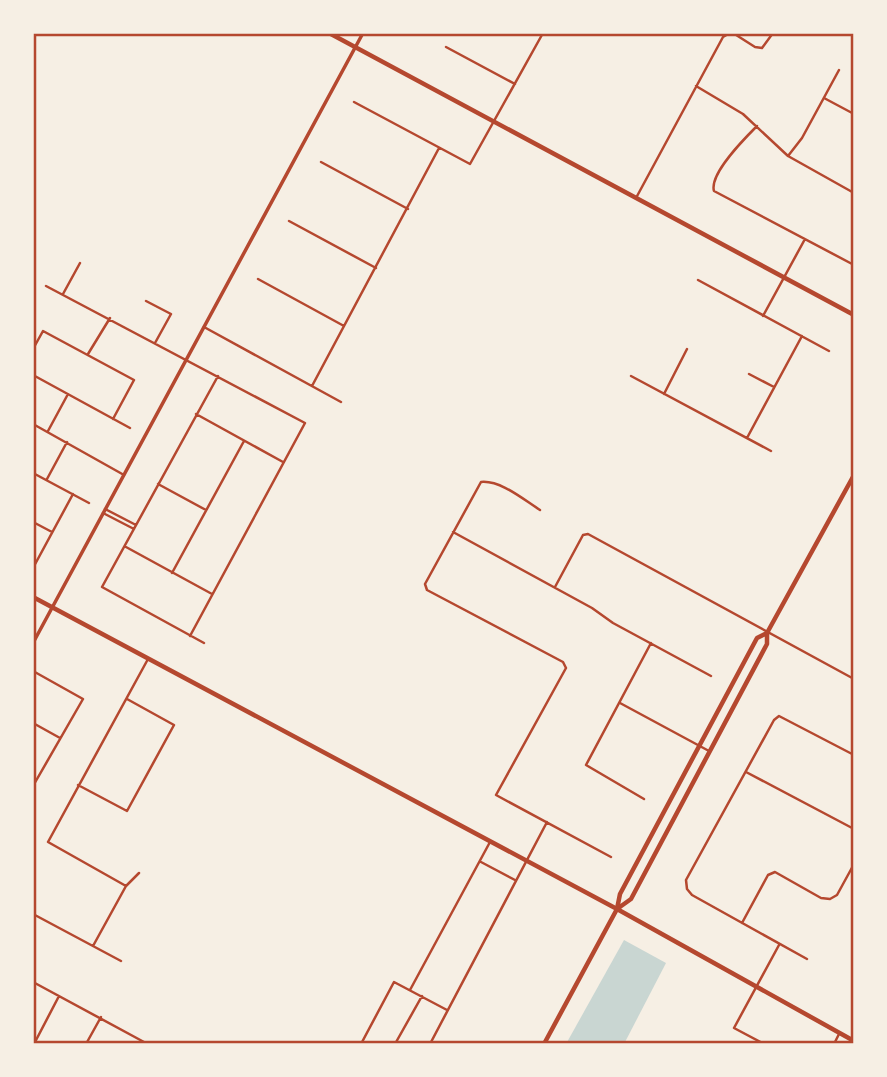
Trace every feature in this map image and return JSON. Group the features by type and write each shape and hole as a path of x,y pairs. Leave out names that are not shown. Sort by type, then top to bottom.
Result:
{"main road":[{"path":"329,33 854,315"},
{"path":"617,909 631,899 767,644 767,633 854,475"},
{"path":"33,597 617,909 854,1041"},
{"path":"544,1044 617,909 620,894 757,638 767,633"}],"street":[{"path":"33,643 363,33"},
{"path":"354,102 470,164 543,33"},
{"path":"636,198 723,37 732,33 755,47 762,48 773,33"},
{"path":"446,47 515,84"},
{"path":"788,156 802,138 839,70"},
{"path":"696,86 733,106 788,156 854,193"},
{"path":"824,98 854,114"},
{"path":"757,126 730,155 713,183 717,194 854,265"},
{"path":"312,386 439,148"},
{"path":"320,162 408,209"},
{"path":"289,221 376,268"},
{"path":"763,316 805,239"},
{"path":"63,294 79,263"},
{"path":"258,279 344,326"},
{"path":"698,280 829,351"},
{"path":"46,286 305,423 190,636"},
{"path":"146,301 172,314 155,343"},
{"path":"88,354 110,318"},
{"path":"204,327 341,402"},
{"path":"33,349 43,331 134,380 113,419"},
{"path":"747,438 802,336"},
{"path":"664,394 687,349"},
{"path":"749,374 774,387"},
{"path":"33,375 130,428"},
{"path":"204,643 102,587 218,376"},
{"path":"631,376 771,451"},
{"path":"48,431 68,394"},
{"path":"196,414 284,462"},
{"path":"33,424 124,475"},
{"path":"172,573 244,441"},
{"path":"46,480 67,442"},
{"path":"33,473 89,503"},
{"path":"540,510 498,485 489,481 481,482 425,584 427,590 563,662 566,668 496,795 611,857"},
{"path":"158,484 206,510"},
{"path":"33,568 73,494"},
{"path":"104,511 136,525"},
{"path":"104,511 134,530"},
{"path":"33,522 52,532"},
{"path":"453,532 711,676"},
{"path":"555,587 583,535 588,534 854,679"},
{"path":"125,547 212,594"},
{"path":"644,799 586,765 651,643"},
{"path":"126,886 48,842 148,659"},
{"path":"33,671 83,699 35,777 33,786"},
{"path":"78,785 127,811 174,725 127,699"},
{"path":"618,703 709,751"},
{"path":"807,960 692,895 687,889 686,880 774,720 779,716 854,755"},
{"path":"33,723 60,738"},
{"path":"746,772 854,830"},
{"path":"429,1044 547,822"},
{"path":"410,990 491,841"},
{"path":"480,861 515,880"},
{"path":"742,923 768,875 775,872 821,898 830,900 837,895 854,864"},
{"path":"93,946 126,886 139,873"},
{"path":"33,914 121,961"},
{"path":"764,1044 734,1028 779,945"},
{"path":"33,982 144,1041 143,1044"},
{"path":"361,1044 394,982 447,1010"},
{"path":"34,1044 35,1037 59,996"},
{"path":"396,1044 422,996"},
{"path":"86,1044 101,1017"},
{"path":"834,1044 839,1033"}],"shaded area":[{"path":"624,940 666,963 624,1044 566,1044"}]}
